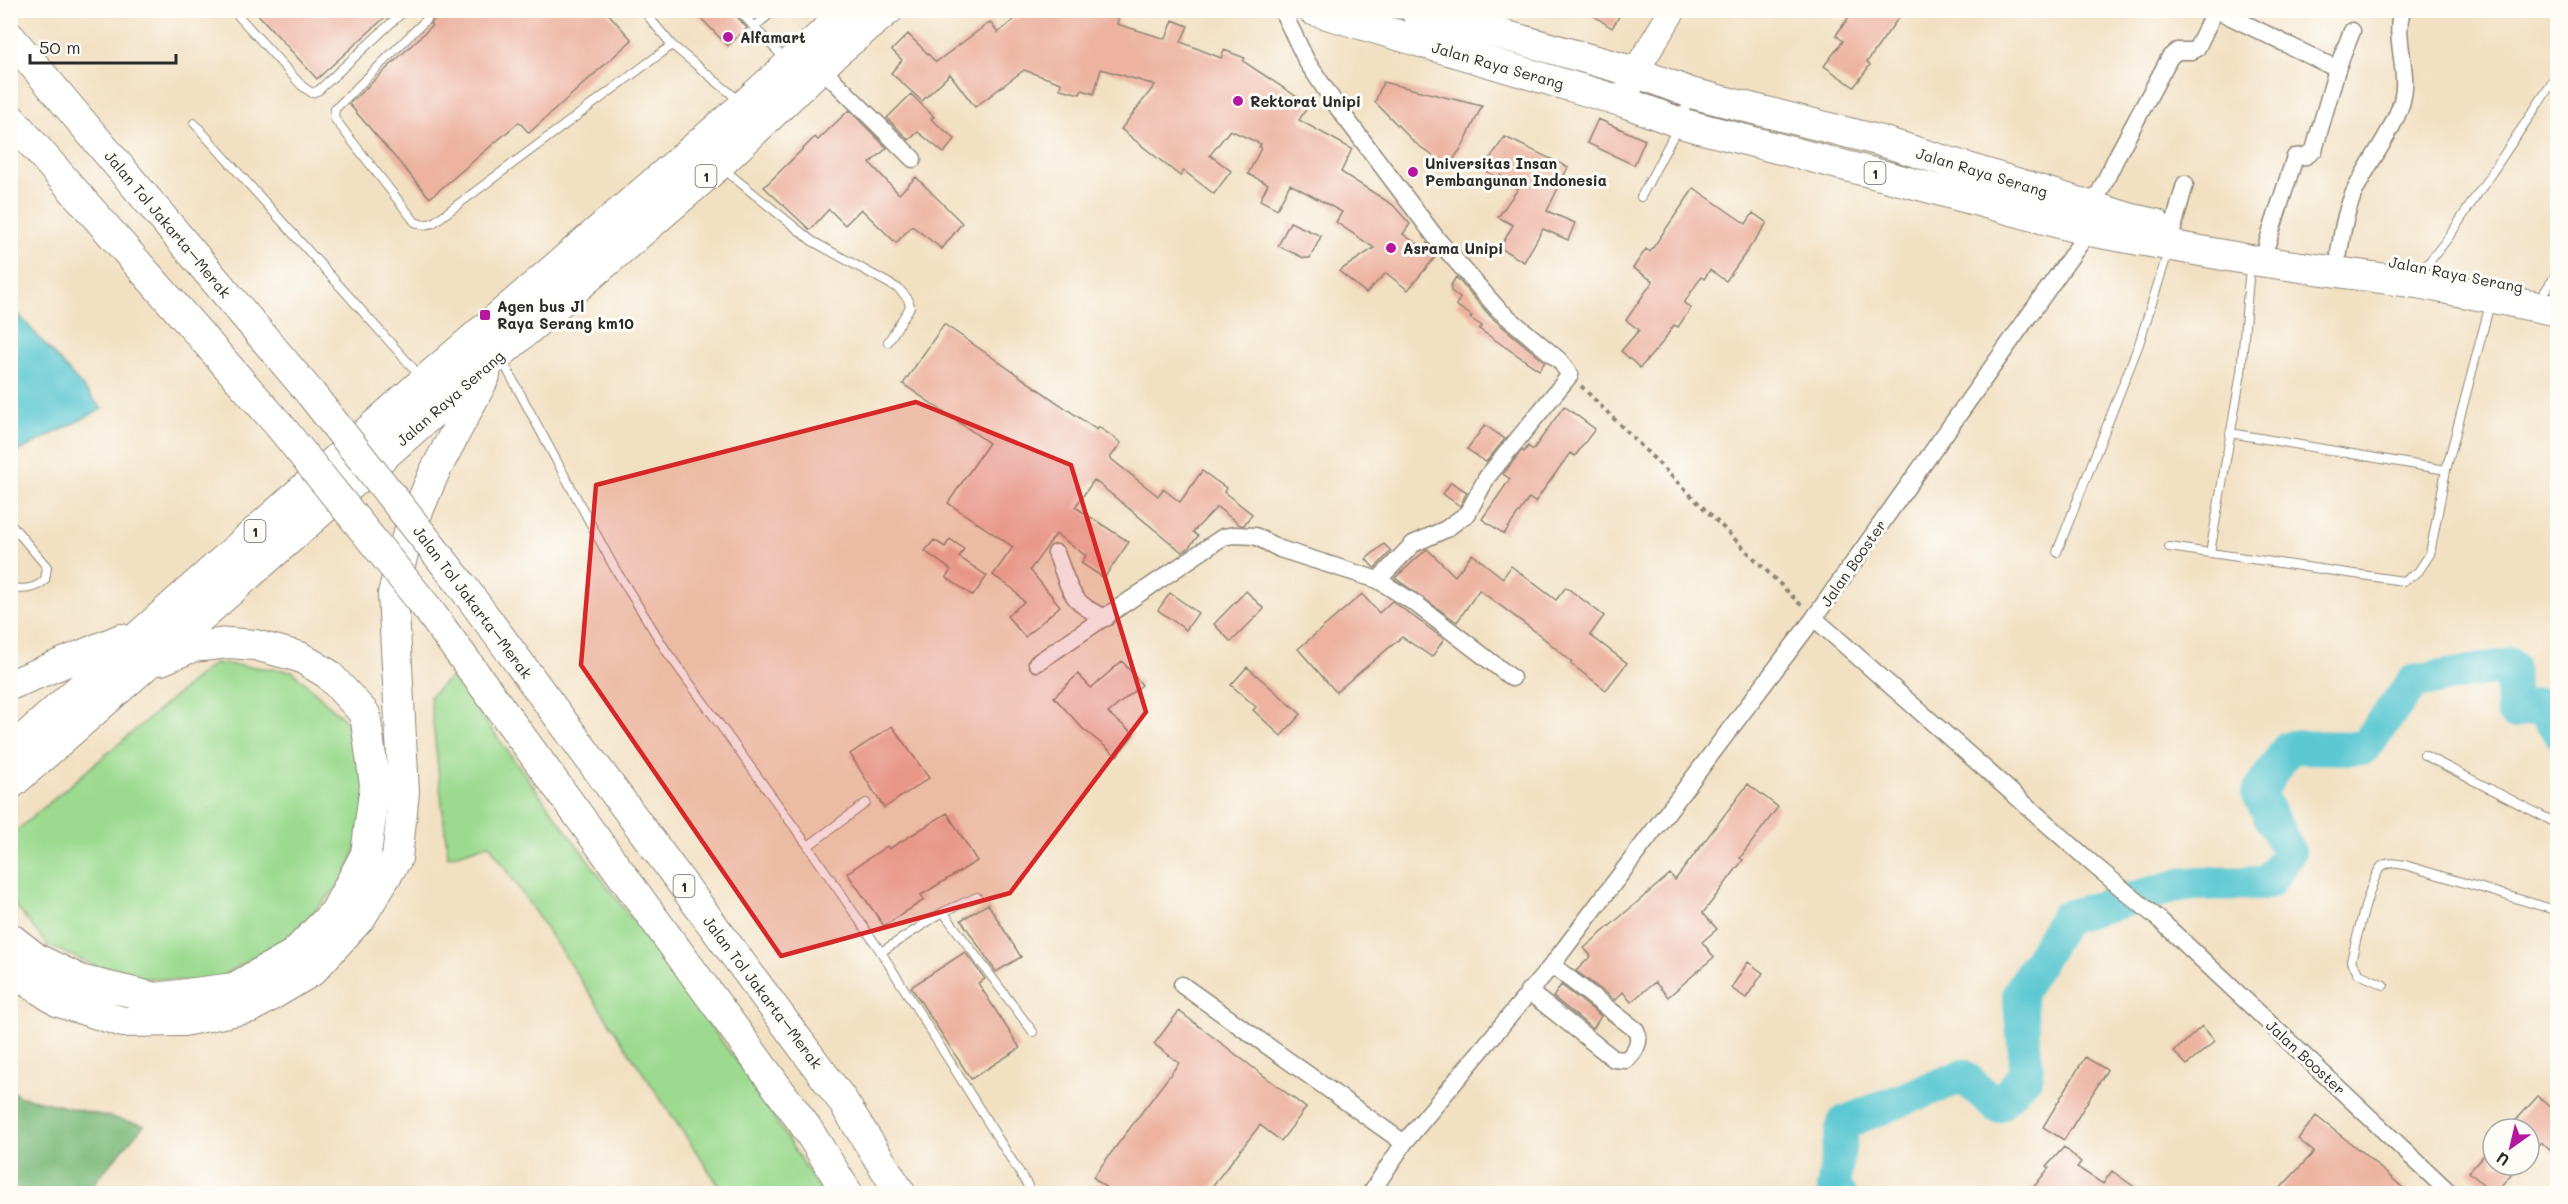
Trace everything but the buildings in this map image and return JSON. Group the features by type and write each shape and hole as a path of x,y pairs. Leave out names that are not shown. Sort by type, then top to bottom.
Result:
{"highway":[{"name":"Jalan Raya Serang","path":"10,785 142,669 504,341 744,105 849,10"},
{"name":"Jalan Raya Serang","path":"10,751 424,381 504,341 719,165 863,28 888,10"},
{"name":"Jalan Raya Serang","path":"1313,10 1624,102 1680,123 2081,220 2132,219 2172,236 2491,298 2554,292"},
{"name":"Jalan Raya Serang","path":"1415,10 1635,72 1691,93 1881,141 2081,220"},
{"name":"Jalan Tol Jakarta–Merak","path":"10,37 311,394 460,583 842,1100 901,1194"},
{"path":"10,118 223,358 427,608 806,1126 848,1194"},
{"path":"10,143 223,358"},
{"name":"Jalan Raya Serang","path":"2259,252 2338,253 2426,266 2554,292"},
{"path":"10,970 59,1002 123,1022 183,1021 252,1007 312,971 361,917 397,858 404,792 393,594 401,560 407,537 434,473 504,341"},
{"path":"10,685 147,627"},
{"path":"10,938 37,959 80,980 156,998 234,988 294,954 335,912 366,854 375,785 365,714 328,674 300,657 255,645 229,643 192,647 142,669"}],"main road":[{"path":"1624,102 1635,72 1673,10"}],"street":[{"path":"1281,10 1307,62 1338,108 1437,239 1498,309 1560,362 1570,375 1487,477 1468,513 1446,529 1413,544 1378,580"},
{"path":"2216,10 2337,69"},
{"name":"Jalan Booster","path":"2216,10 2195,50 2177,51 2170,57 2081,220 2068,259 1814,618 2095,866 2161,921 2451,1194"},
{"path":"2338,253 2344,222 2354,194 2402,100 2404,72 2398,23 2402,10"},
{"path":"2259,252 2295,157 2306,156 2314,150 2337,69 2352,31"},
{"path":"820,68 913,159"},
{"path":"2172,236 2185,184"},
{"path":"2068,259 2081,220"},
{"path":"1037,663 1106,618 1185,561 1223,537 1234,535 1255,536 1280,549 1378,580 1416,604 1512,678"},
{"path":"1056,552 1076,599 1085,608 1106,618"},
{"path":"1370,1194 1404,1143 1528,991 1552,965 1814,618"},
{"path":"1528,991 1614,1059 1626,1060 1631,1056 1639,1036 1636,1030 1552,965"},
{"path":"1182,985 1404,1143"}],"lane":[{"path":"233,10 302,86 312,93 319,90 405,10"},
{"path":"436,10 335,109 334,113 338,123 415,222 423,225 433,223 672,45"},
{"path":"643,10 672,45 744,105"},
{"path":"739,10 789,63"},
{"path":"754,27 775,10"},
{"path":"2426,266 2448,238 2558,74"},
{"path":"1641,197 1680,123 1691,93"},
{"path":"194,123 424,381"},
{"path":"719,165 812,241 899,289 908,298 910,307 888,342"},
{"path":"2057,552 2139,344 2172,236"},
{"path":"2210,553 2259,252"},
{"path":"2169,547 2403,581 2418,572 2430,554 2446,470 2491,298"},
{"path":"504,341 614,567 667,652 808,846 880,952 1028,1186"},
{"path":"2230,433 2446,470"},
{"path":"10,523 47,567 45,580 38,587 19,590 10,588"},
{"path":"2424,755 2558,824"},
{"path":"808,846 866,803"},
{"path":"2384,985 2359,974 2351,961 2371,888 2381,867 2389,862 2558,911"},
{"path":"880,952 943,912 977,897"},
{"path":"943,912 1033,1032"}],"path":[{"path":"1570,375 1814,618"}],"highlighted area":[{"path":"916,402 1071,465 1146,712 1010,893 781,956 581,665 596,485"}],"green space":[{"path":"214,663 292,671 345,720 372,807 344,880 294,933 211,983 120,976 48,946 11,900 10,836"},
{"path":"452,676 744,1071 822,1193 724,1193 489,844 448,857 430,696"},
{"path":"11,1089 18,1096 144,1125 85,1193 11,1193"}],"water":[{"path":"11,306 102,409 10,455"}],"waterway":[{"path":"1839,1194 1833,1187 1843,1123 1963,1076 1997,1106 2027,1074 2019,993 2066,917 2184,884 2268,883 2289,852 2258,793 2289,747 2364,748 2413,682 2511,665 2513,712 2539,705 2558,731"}],"place":[{"name":"Alfamart","path":"728,37"},
{"name":"Rektorat Unipi","path":"1238,101"},
{"name":"Universitas Insan Pembangunan Indonesia","path":"1413,172"},
{"name":"Asrama Unipi","path":"1391,248"},
{"name":"Agen bus Jl Raya Serang km10","path":"485,315"}]}
